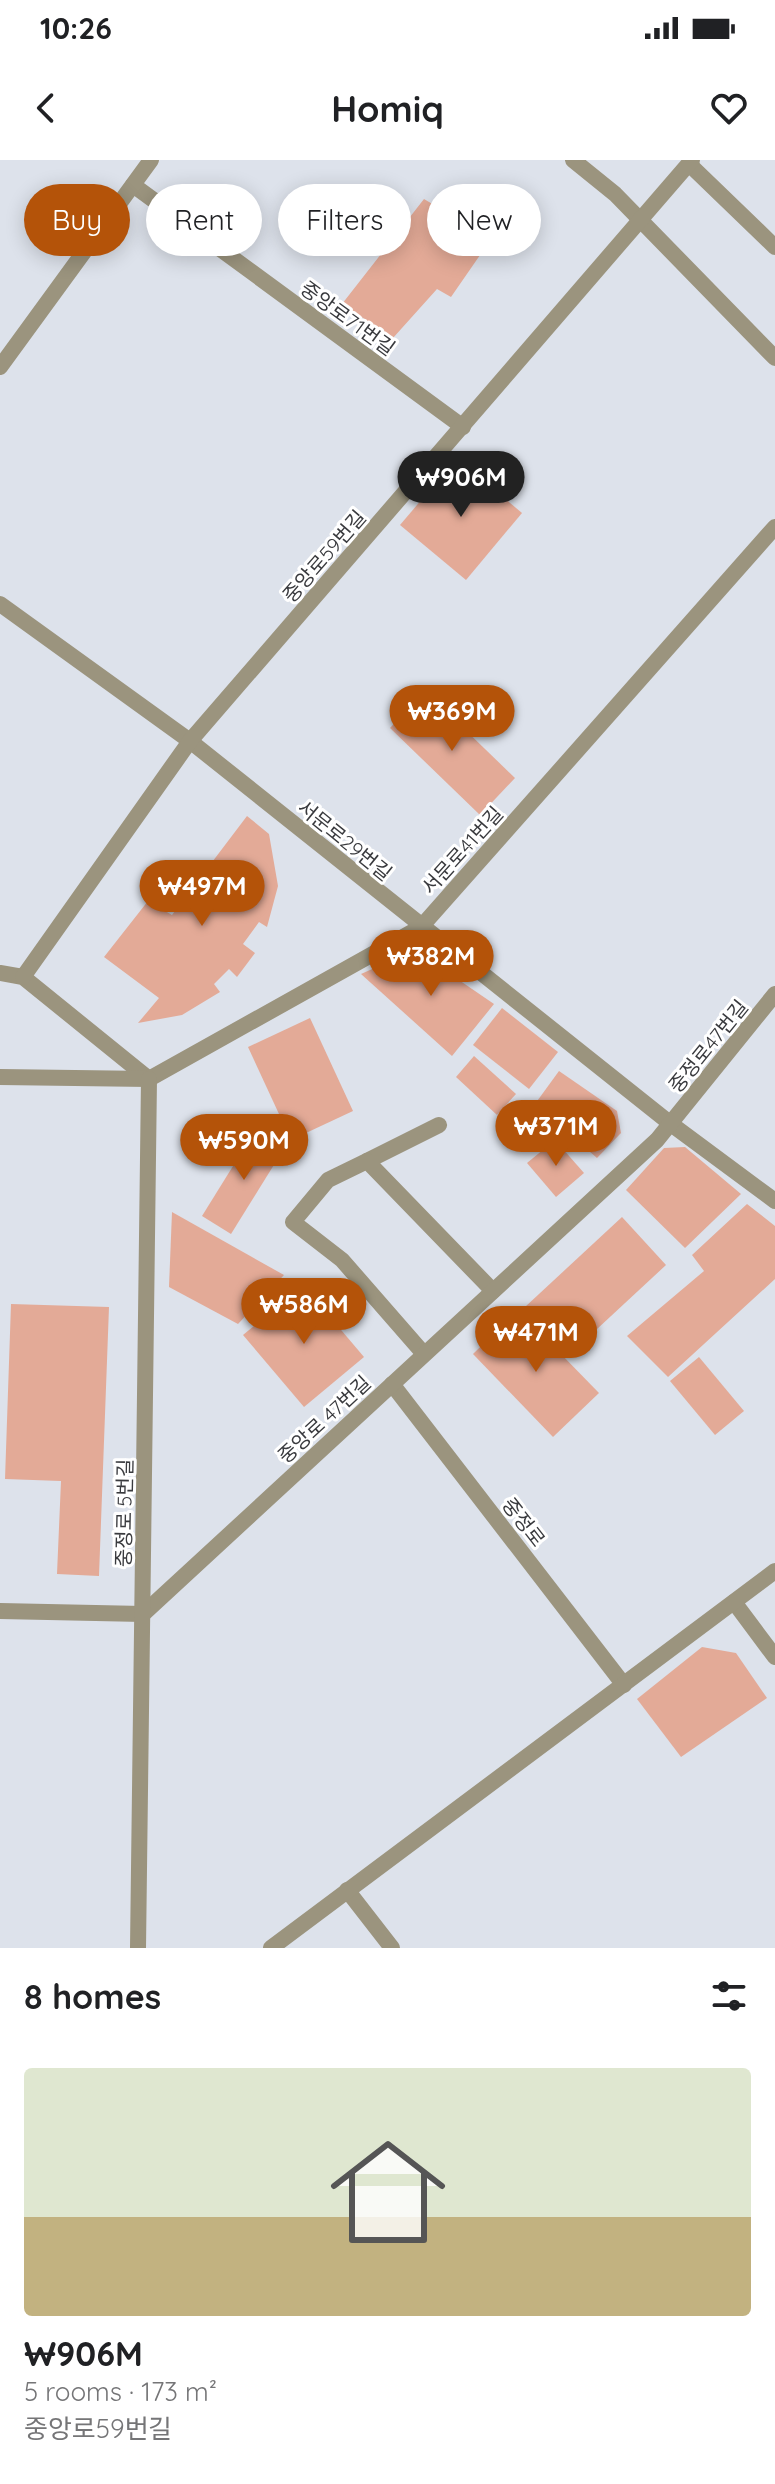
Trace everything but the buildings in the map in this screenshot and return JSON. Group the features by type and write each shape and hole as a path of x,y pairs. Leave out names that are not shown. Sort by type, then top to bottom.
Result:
{"street":[{"path":"0,367 151,160"},
{"path":"573,160 615,194 775,358"},
{"path":"691,162 775,247"},
{"name":"중앙로59번길","path":"23,977 190,741 691,162"},
{"name":"중앙로71번길","path":"133,185 463,427"},
{"name":"서문로41번길","path":"0,1077 149,1079 421,927 775,527"},
{"name":"서문로29번길","path":"0,604 190,741 671,1124 775,1201"},
{"path":"0,973 23,977 149,1079"},
{"name":"중정로47번길","path":"671,1124 775,994"},
{"name":"중정로 5번길","path":"138,1948 149,1079"},
{"name":"중앙로 47번길","path":"143,1614 671,1124"},
{"path":"424,1354 342,1260 293,1222 328,1180 439,1125"},
{"path":"367,1161 493,1291"},
{"name":"중정로","path":"392,1384 624,1685"},
{"path":"271,1948 775,1571"},
{"path":"734,1602 775,1657"},
{"path":"0,1611 143,1614"},
{"path":"347,1890 392,1948"}]}
